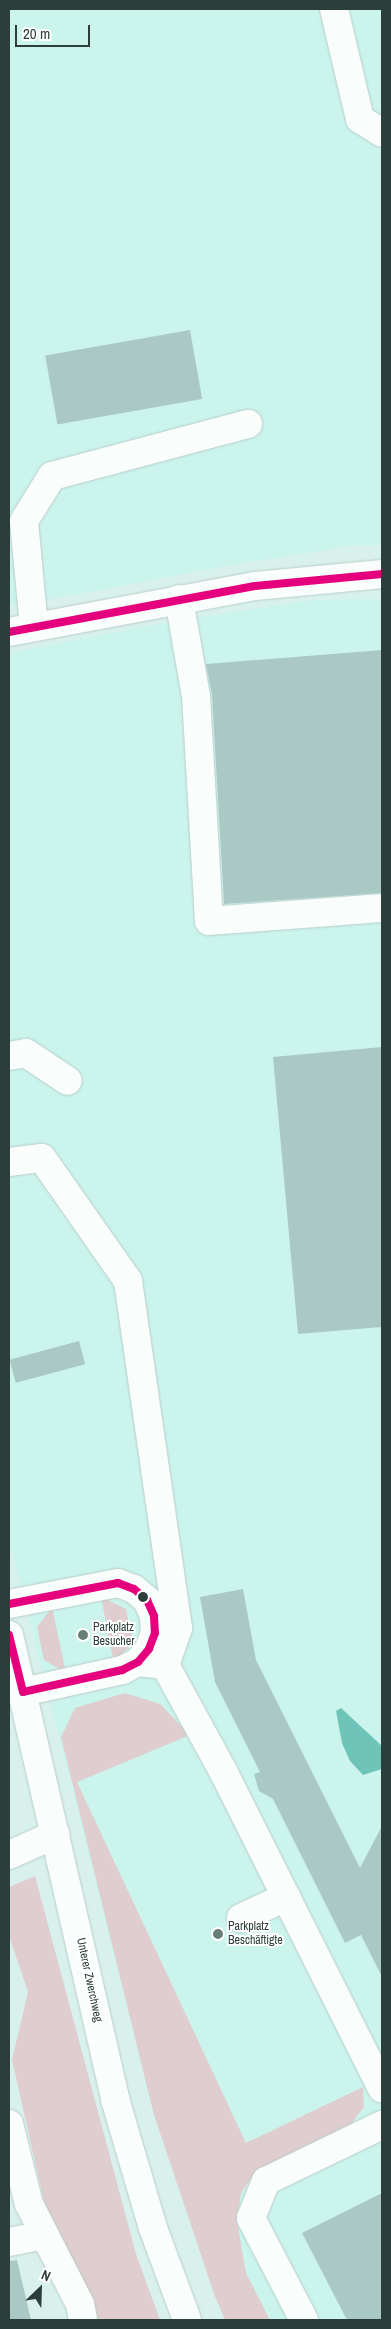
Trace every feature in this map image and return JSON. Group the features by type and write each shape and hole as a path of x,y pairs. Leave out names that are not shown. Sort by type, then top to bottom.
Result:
{"street":[{"path":"334,9 360,119 382,133"},
{"path":"248,424 52,476 24,521 21,629 179,599 310,579 382,574"},
{"path":"179,599 196,696 209,921 382,908"},
{"path":"9,1056 26,1053 68,1081"},
{"path":"9,1162 42,1158 128,1281 178,1628 165,1665 286,1897 382,2088"},
{"path":"9,1604 100,1584 118,1583 134,1589 147,1600 154,1616 155,1633 149,1649 138,1662 122,1670 23,1692"},
{"name":"Unterer Zwerchweg","path":"9,1635 56,1834 115,2099 153,2228 187,2320"},
{"path":"138,1662 165,1665"},
{"path":"9,1855 56,1834"},
{"path":"241,1918 286,1897"},
{"path":"9,2124 28,2204 80,2304 83,2320"},
{"path":"304,2320 250,2218 266,2181 382,2125"},
{"path":"9,2242 44,2235"}],"shaded area":[{"path":"9,9 382,9 382,545 356,545 232,565 9,607"},
{"path":"382,599 382,2320 225,2320 154,2115 9,1539 9,653 175,621 314,600"},
{"path":"101,1597 126,1609 133,1642 114,1663"},
{"path":"52,1607 66,1673 44,1660 37,1627"},
{"path":"125,1693 160,1704 190,1735 77,1782 246,2143 363,2087 364,2107 351,2124 270,2165 252,2177 241,2193 237,2221 246,2273 270,2320 225,2320 214,2294 154,2115 61,1737 75,1708"},
{"path":"341,1708 382,1746 382,1769 363,1775 350,1761 342,1743 336,1711"},
{"path":"35,1876 136,2254 160,2320 98,2320 44,2201 12,2060 28,1992 9,1936 9,1887"}],"building":[{"path":"190,330 202,399 57,424 45,356"},
{"path":"382,650 382,893 224,904 212,695 206,664"},
{"path":"382,1047 382,1327 298,1334 273,1057"},
{"path":"79,1341 85,1364 16,1383 9,1360"},
{"path":"243,1589 256,1660 360,1868 382,1826 382,1977 361,1935 345,1943 273,1799 259,1791 254,1774 260,1772 215,1682 200,1597"},
{"path":"382,2193 382,2320 347,2320 302,2233"},
{"path":"17,2260 31,2320 9,2320 9,2261"}],"transit line":[{"path":"9,632 255,586 382,574"},
{"path":"9,1604 118,1583 134,1589 147,1600 154,1616 155,1633 149,1649 138,1662 122,1670 23,1692 9,1635"}],"place":[{"name":"Parkplatz Besucher","path":"83,1635"},
{"name":"Parkplatz Beschäftigte","path":"218,1934"}]}
